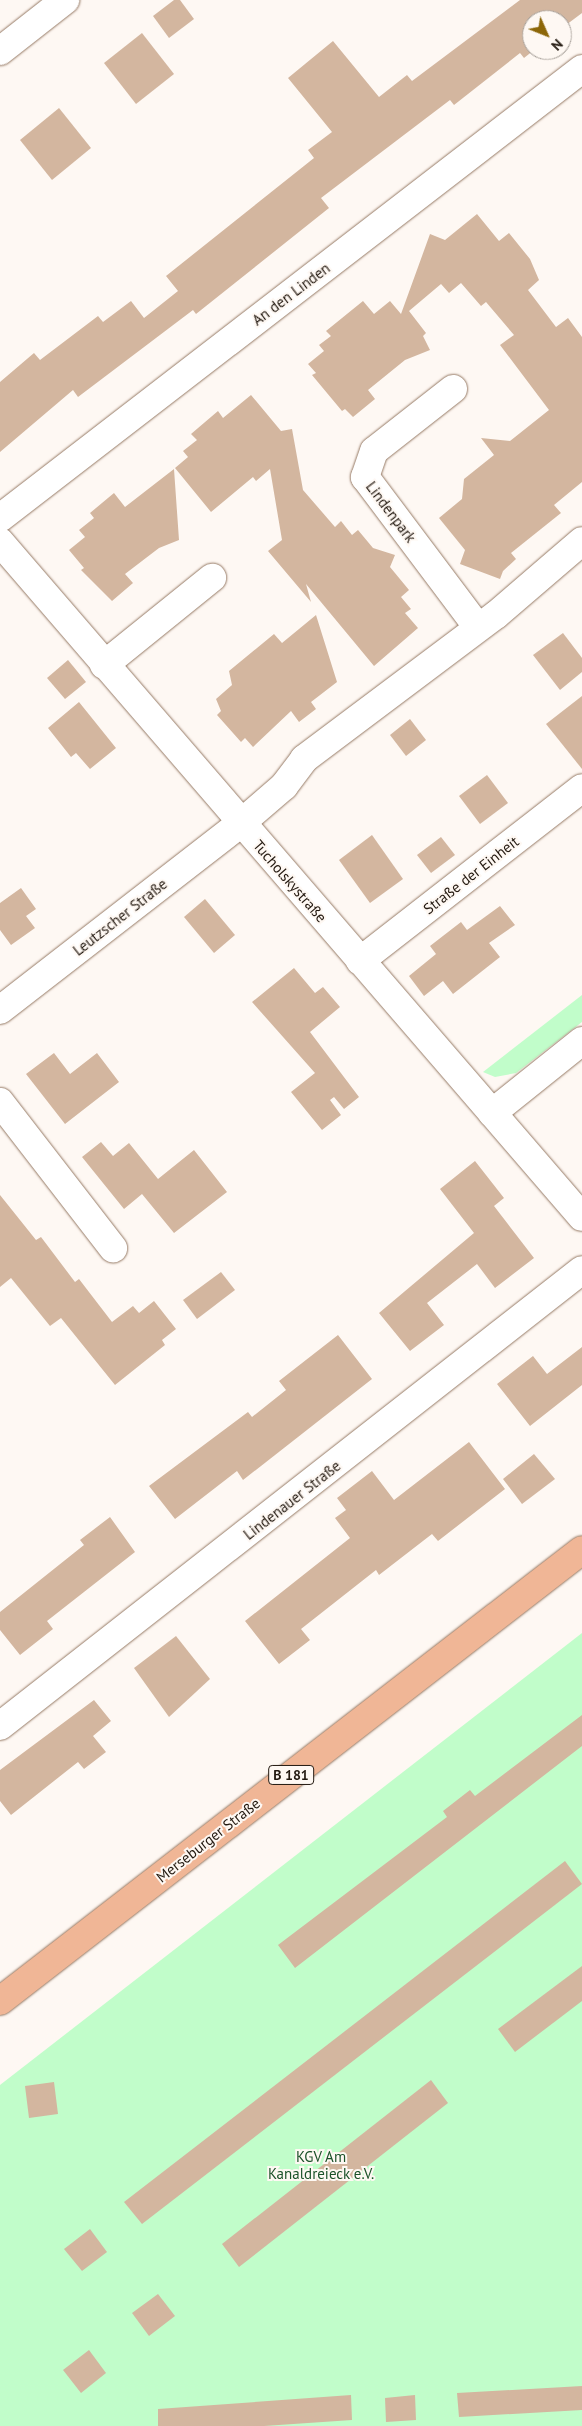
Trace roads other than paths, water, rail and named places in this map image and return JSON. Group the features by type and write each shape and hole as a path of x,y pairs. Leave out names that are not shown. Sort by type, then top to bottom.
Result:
{"main road":[{"name":"Merseburger Straße","path":"0,2001 582,1550"}],"street":[{"path":"0,51 65,0"},
{"name":"An den Linden","path":"0,518 582,69"},
{"name":"Lindenpark","path":"453,389 374,451 365,477 477,626"},
{"path":"240,824 284,786 304,759 477,626 496,615 582,541"},
{"name":"Tucholskystraße","path":"0,542 240,824 582,1217"},
{"path":"104,665 212,578"},
{"name":"Straße der Einheit","path":"360,961 582,788"},
{"name":"Leutzscher Straße","path":"0,1010 240,824"},
{"path":"492,1113 582,1041"},
{"path":"0,1102 113,1248"},
{"name":"Lindenauer Straße","path":"0,1726 582,1270"}],"park label":[{"name":"KGV Am Kanaldreieck e.V.","path":"321,2164"}]}
